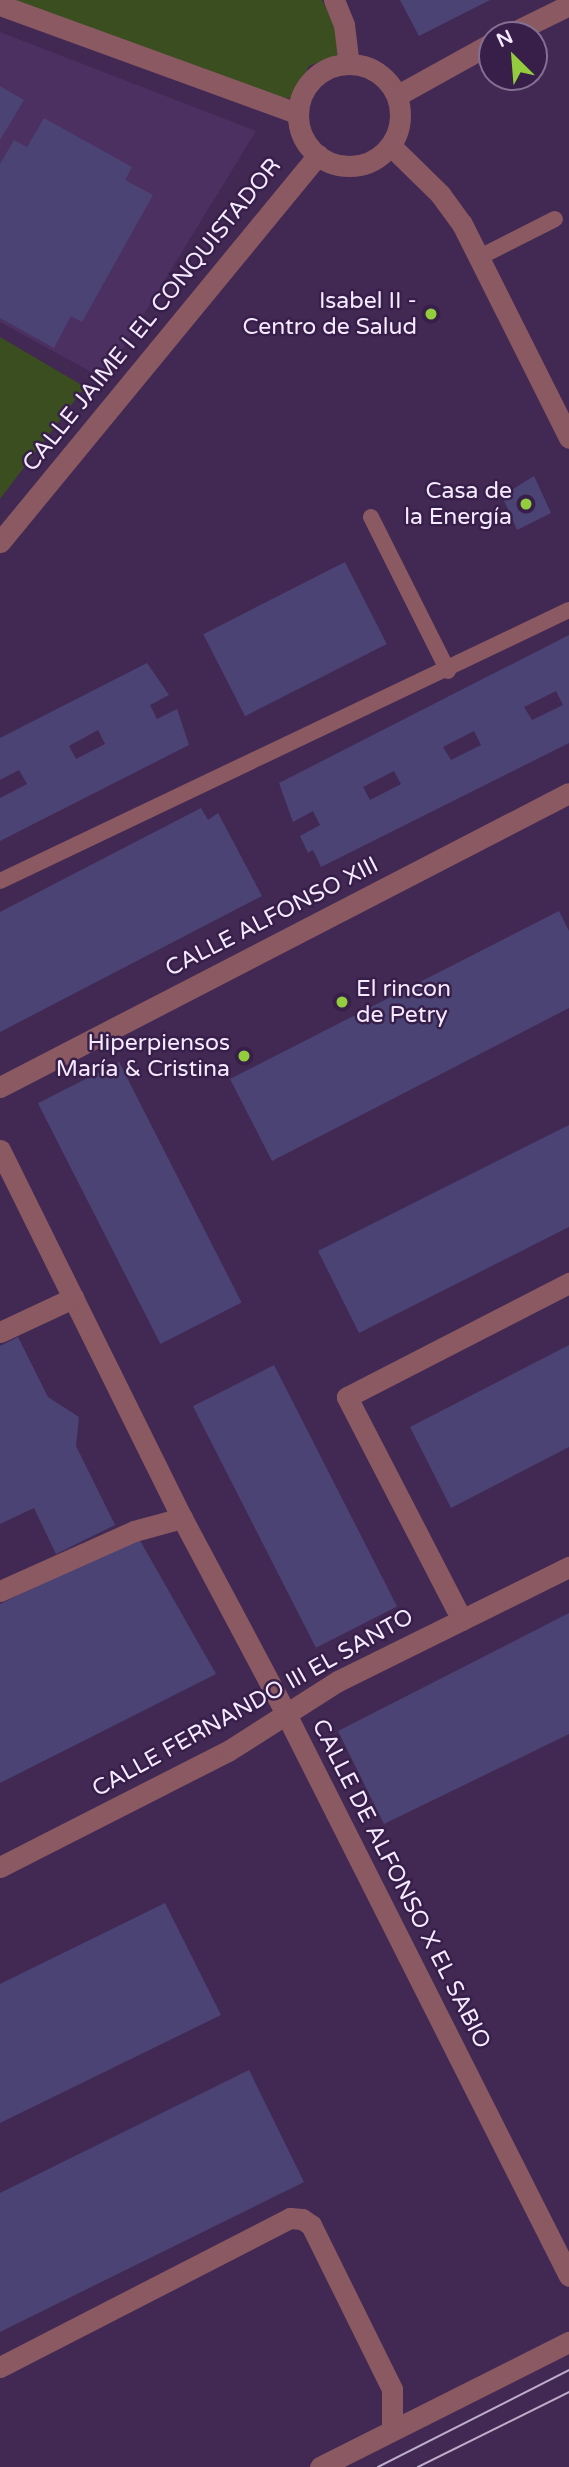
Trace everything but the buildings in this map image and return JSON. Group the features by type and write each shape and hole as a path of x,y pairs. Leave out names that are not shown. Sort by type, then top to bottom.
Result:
{"street":[{"path":"334,0 344,25 349,63"},
{"path":"0,5 298,113"},
{"path":"536,21 569,5"},
{"path":"397,95 478,51"},
{"path":"349,63 378,72 397,95 401,112 391,145 365,164 332,163 318,155 307,144 298,113 308,83 320,72 349,63"},
{"path":"391,145 440,194 480,257 569,438"},
{"name":"CALLE JAIME I EL CONQUISTADOR","path":"0,542 318,155"},
{"name":"CALLE ALFONSO XIII","path":"0,1087 569,793"},
{"name":"CALLE DE ALFONSO X EL SABIO","path":"0,1150 181,1518 286,1714 569,2276"},
{"path":"462,1620 347,1397 569,1283"},
{"path":"0,1332 73,1298"},
{"path":"0,1591 134,1531 181,1518"},
{"name":"CALLE FERNANDO III EL SANTO","path":"0,1867 228,1751 338,1681 569,1567"},
{"path":"0,2367 290,2218 302,2219 311,2225 392,2389 393,2429"},
{"path":"320,2467 569,2342"}],"lane":[{"path":"480,257 555,219"},
{"path":"371,517 448,671"},
{"path":"0,881 448,671 569,610"}],"shaded area":[{"path":"0,32 256,131 104,379 0,322"}],"green space":[{"path":"6,0 322,0 347,51 309,66 293,99 231,89"},
{"path":"0,337 85,387 0,499"}],"tram line":[{"path":"378,2467 569,2370"},
{"path":"418,2467 569,2392"}],"place":[{"name":"Isabel II - Centro de Salud","path":"431,314"},
{"name":"Casa de la Energía","path":"526,504"},
{"name":"El rincon de Petry","path":"342,1002"},
{"name":"Hiperpiensos María & Cristina","path":"244,1056"}]}
